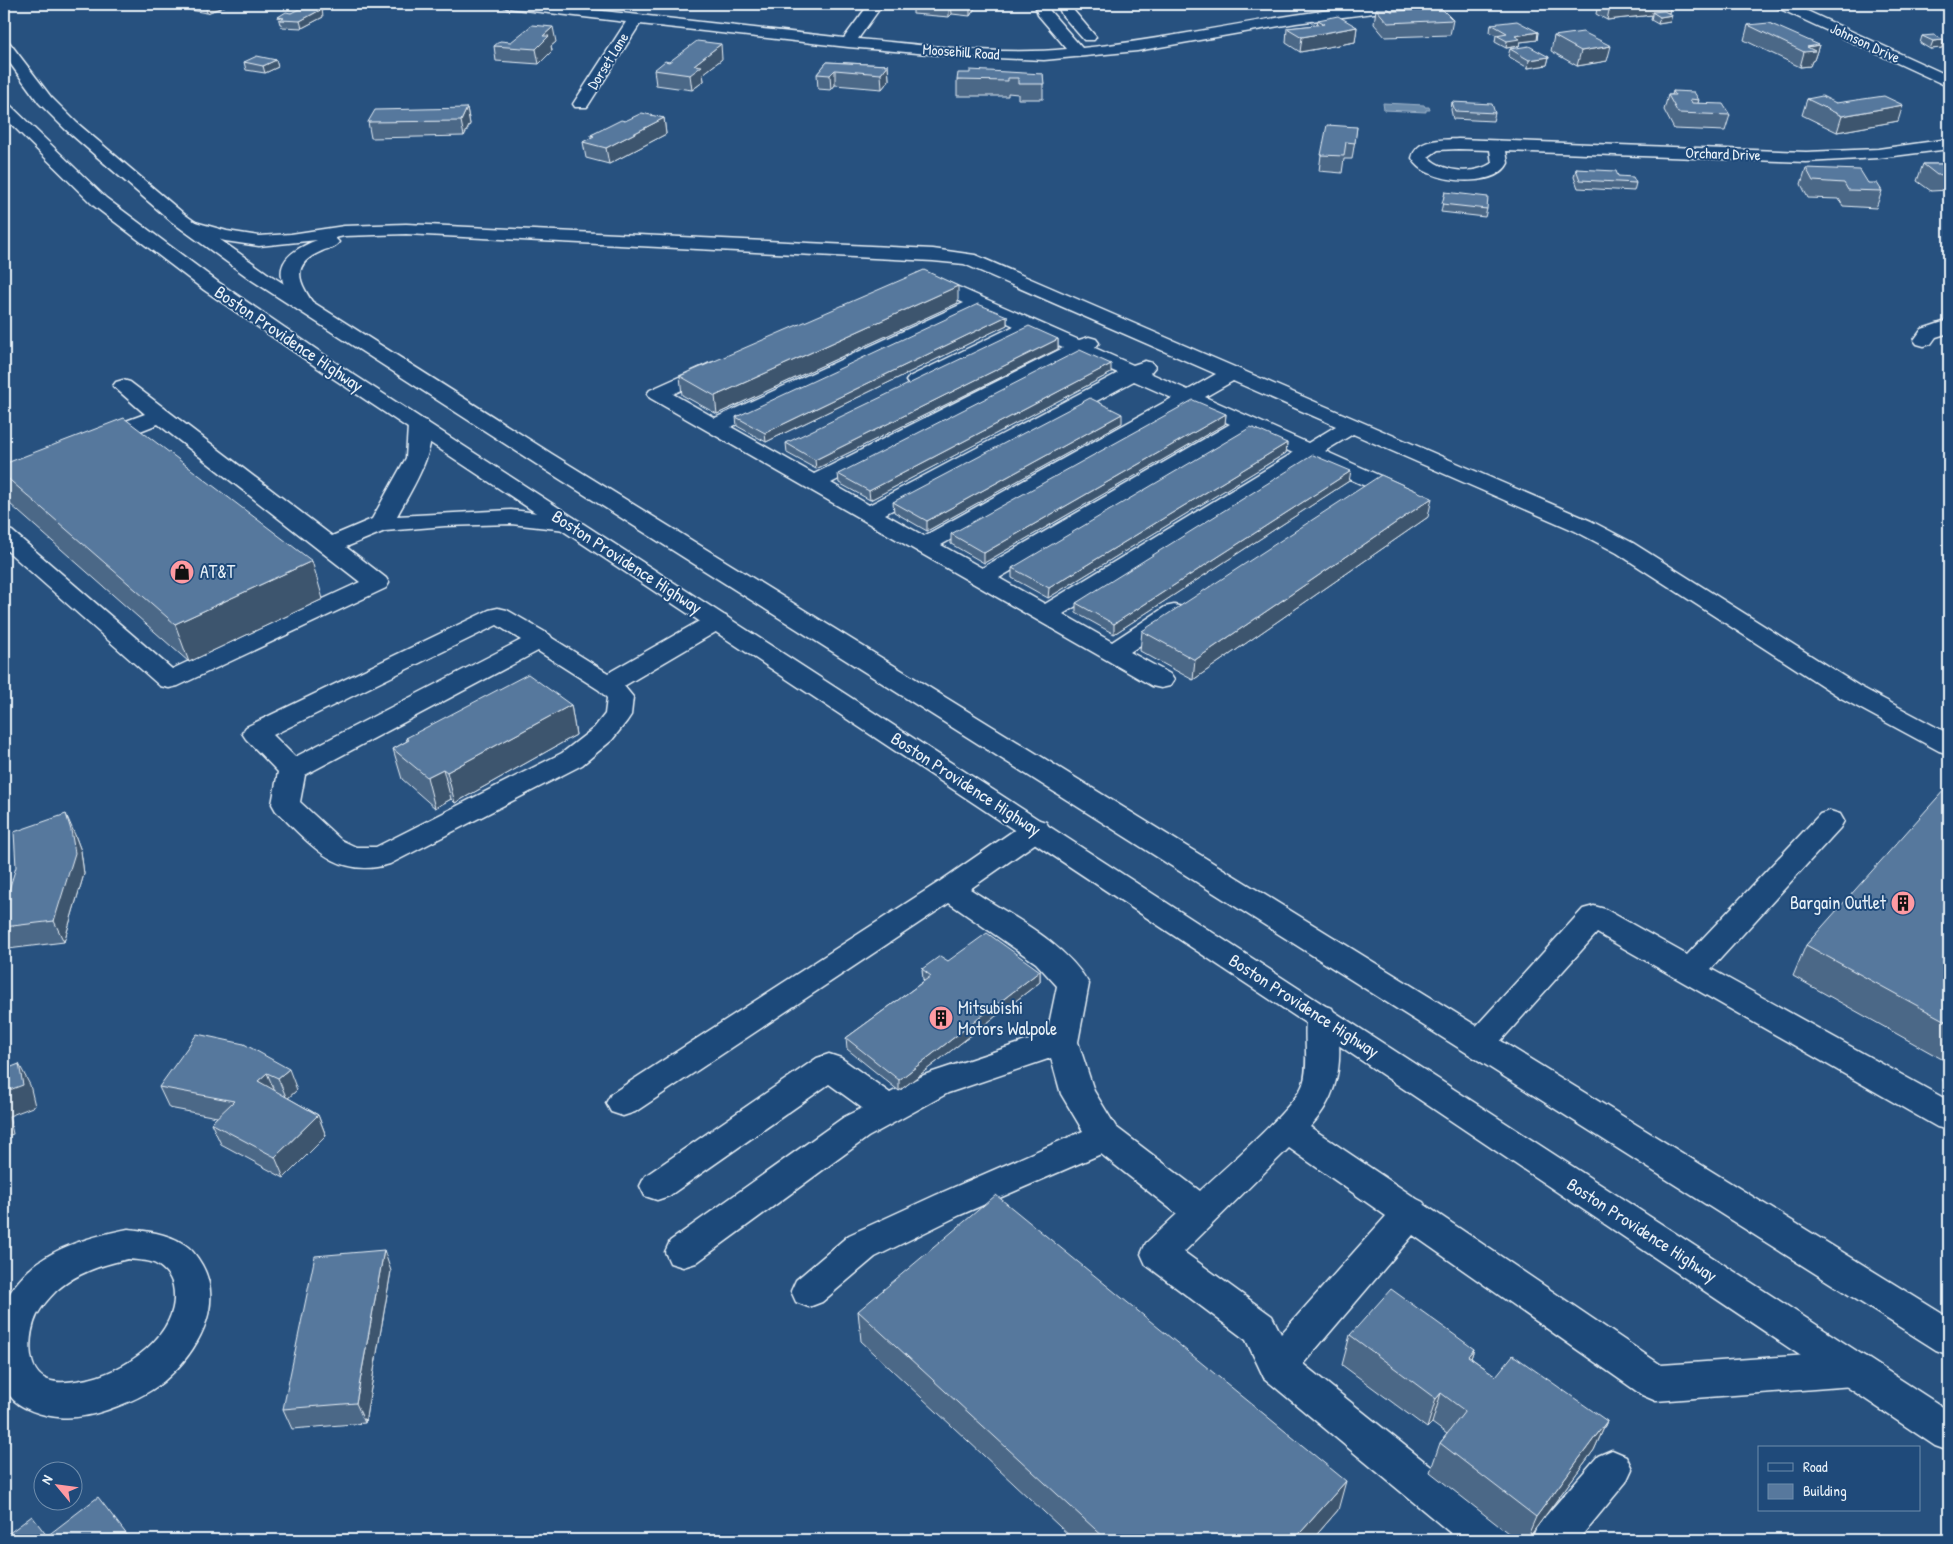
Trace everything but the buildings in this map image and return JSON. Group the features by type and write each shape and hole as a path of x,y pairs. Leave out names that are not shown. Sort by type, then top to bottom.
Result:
{"main road":[{"name":"Moosehill Road","path":"507,4 848,43 1003,55 1044,56 1101,52 1320,15 1413,4"},
{"path":"848,43 876,4"},
{"path":"1042,4 1043,12 1079,54"},
{"path":"1064,4 1067,12 1101,52"},
{"name":"Johnson Drive","path":"1781,4 1949,82"},
{"name":"Dorset Lane","path":"581,104 636,18"},
{"name":"Boston Providence Highway","path":"4,45 45,100 158,202 305,306 561,470 1949,1338"},
{"name":"Boston Providence Highway","path":"4,108 100,202 211,286 419,426 1036,829 1949,1434"},
{"name":"Orchard Drive","path":"1497,145 1837,157 1898,153 1949,144"},
{"path":"188,225 225,236 259,241 274,241 322,233 406,229 952,256 980,263 1573,521 1625,548 1850,692 1949,745"},
{"path":"305,306 291,283 290,276 293,264 298,257 314,248 360,230"},
{"path":"903,285 922,277 1427,506"},
{"path":"715,426 980,303"},
{"path":"897,390 1029,326"},
{"path":"814,483 1123,326"},
{"path":"1924,340 1929,333 1949,326"},
{"path":"868,514 1178,349"},
{"path":"730,362 657,394 715,426 773,450 814,483 1161,680"},
{"path":"924,545 1233,373"},
{"path":"4,536 170,680 377,583 123,386"},
{"path":"78,448 160,415"},
{"path":"982,578 1246,424"},
{"path":"381,524 417,458 419,426"},
{"path":"1046,614 1353,426"},
{"path":"1349,498 1374,482"},
{"path":"329,546 381,524 445,519 511,517 566,523"},
{"path":"1112,652 1194,599"},
{"path":"498,615 541,640 608,684 620,697 618,715 603,734 572,759 380,857 352,857 331,847 286,804 292,770 255,733 498,615"},
{"path":"608,684 717,621"},
{"path":"292,770 541,640"},
{"path":"1690,972 1830,821"},
{"path":"623,1103 949,889 1036,829"},
{"path":"949,889 1048,955 1073,984 1062,1042 1078,1094 1104,1137 1202,1212"},
{"path":"1479,1044 1594,918 1949,1117"},
{"path":"1321,1017 1324,1049 1322,1076 1312,1101 1287,1129 1159,1254 1259,1328 1277,1366 1490,1540"},
{"path":"684,1252 856,1127 936,1084 1062,1042"},
{"path":"657,1186 829,1068 889,1110"},
{"path":"1287,1129 1411,1212 1656,1383 1853,1369"},
{"path":"809,1291 862,1246 948,1205 1104,1137"},
{"path":"1277,1366 1411,1212"},
{"path":"128,1244 154,1247 175,1257 189,1273 194,1295 188,1320 174,1346 150,1370 120,1388 88,1398 57,1400 32,1392 14,1377 5,1355 10,1330 22,1304 43,1281 69,1262 98,1250 128,1244"},
{"path":"1552,1540 1612,1469"}],"water":[{"path":"1383,103 1424,105 1429,107 1430,110 1426,110 1426,112 1384,110"}],"place":[{"name":"AT&T","path":"182,572"},
{"name":"Bargain Outlet","path":"1903,903"},
{"name":"Mitsubishi Motors Walpole","path":"941,1018"}]}
